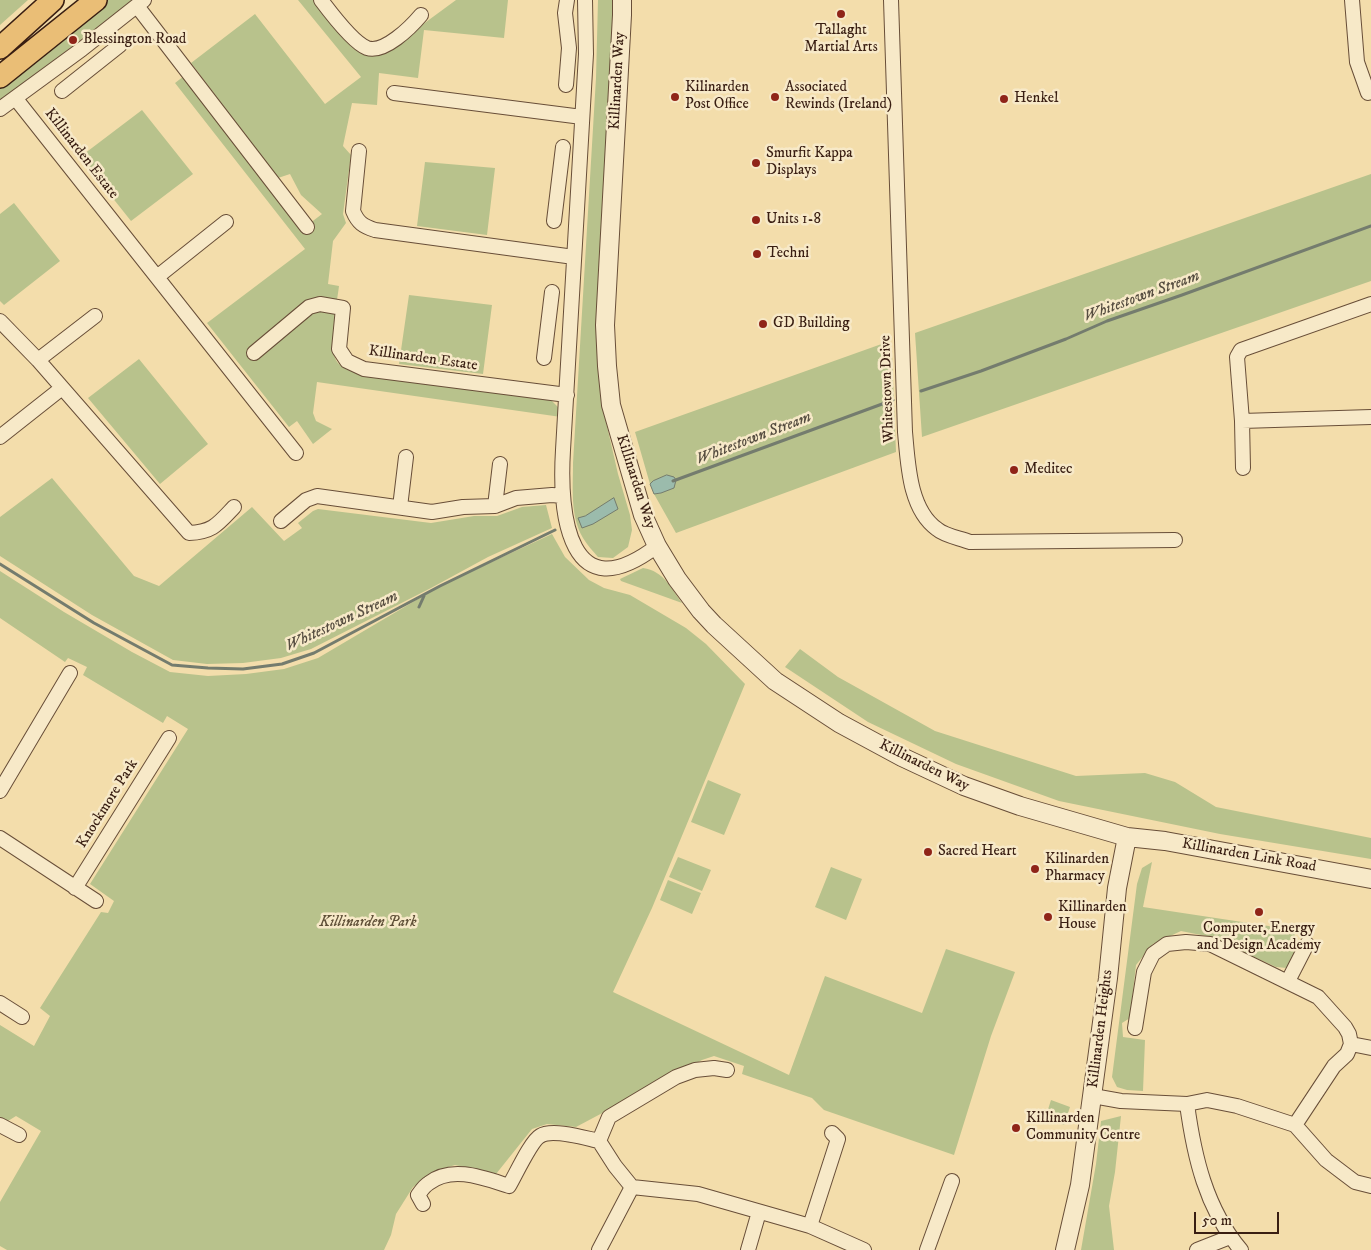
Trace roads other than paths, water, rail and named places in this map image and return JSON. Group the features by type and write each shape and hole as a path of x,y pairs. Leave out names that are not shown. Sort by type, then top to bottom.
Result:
{"main road":[{"path":"26,24 46,0"},
{"path":"0,48 53,0"},
{"path":"0,77 96,0"}],"street":[{"path":"321,0 359,43 368,48 383,47 413,25 421,15"},
{"path":"566,0 565,13 569,48 566,86"},
{"path":"586,0 579,177 561,481 562,496 572,539 578,552 586,562 596,567 618,568 640,559 657,546"},
{"name":"Killinarden Way","path":"622,0 605,325 607,366 612,405 621,440 643,515 657,546 689,596 714,625 775,681 839,723 964,786 1053,817 1127,837"},
{"name":"Whitestown Drive","path":"891,0 906,432 909,475 925,518 938,531 970,542 1174,540"},
{"path":"1352,0 1357,62 1368,93"},
{"path":"0,110 82,50 141,3 307,227"},
{"path":"567,32 586,33"},
{"name":"Killinarden Estate","path":"62,91 120,45"},
{"path":"82,50 93,66"},
{"path":"394,93 582,117"},
{"name":"Killinarden Estate","path":"16,99 296,452"},
{"path":"554,221 563,147"},
{"path":"359,151 353,211 356,220 362,226 376,230 574,257"},
{"path":"560,175 579,177"},
{"path":"157,277 226,222"},
{"path":"544,358 552,292"},
{"name":"Killinarden Estate","path":"254,353 309,307 320,304 343,308 339,349 347,361 364,369 567,395"},
{"path":"1243,468 1242,421 1237,357 1241,350 1371,304"},
{"path":"549,314 571,316"},
{"path":"38,360 95,316"},
{"path":"0,321 38,360 189,533 204,532 217,525 234,507"},
{"path":"0,437 62,388"},
{"path":"1242,421 1371,418"},
{"path":"400,507 406,456"},
{"path":"495,506 500,464"},
{"path":"281,520 306,500 316,496 432,512 464,507 495,506 516,498 562,496"},
{"path":"0,791 70,673"},
{"name":"Knockmore Park","path":"75,888 168,738"},
{"name":"Killinarden Link Road","path":"1127,837 1165,841 1371,878"},
{"name":"Killinarden Heights","path":"1065,1250 1080,1185 1108,978 1117,888 1127,837"},
{"path":"0,838 96,901"},
{"path":"1135,1028 1144,972 1152,954 1167,944 1186,942 1210,944 1318,997 1346,1027 1351,1044 1347,1054 1334,1066 1295,1126"},
{"path":"1288,981 1307,944"},
{"path":"0,1003 22,1017"},
{"path":"1351,1044 1371,1048"},
{"path":"599,1141 608,1117 676,1077 695,1070 714,1068 727,1070"},
{"path":"1093,1096 1121,1101 1187,1104 1207,1100 1237,1106 1295,1126 1326,1160 1355,1182 1371,1186"},
{"path":"1187,1104 1193,1149 1206,1192 1230,1237 1241,1250"},
{"path":"0,1125 19,1135"},
{"path":"423,1204 418,1195 429,1182 452,1173 480,1177 509,1186 532,1145 540,1136 554,1133 599,1141 615,1166 632,1187 698,1194 810,1226 864,1250"},
{"path":"810,1226 838,1139 832,1133"},
{"path":"927,1250 952,1181"},
{"path":"599,1250 632,1187"},
{"path":"748,1250 759,1212"},
{"path":"1197,1250 1230,1237"}],"waterway":[{"name":"Whitestown Stream","path":"921,391 981,371 1066,339 1107,321 1371,226"},
{"name":"Whitestown Stream","path":"673,481 893,400"},
{"name":"Whitestown Stream","path":"0,564 94,623 172,665 243,669 282,664 314,653 440,586 555,530"},
{"path":"419,607 424,596"}],"place":[{"name":"Tallaght Martial Arts","path":"841,14"},
{"name":"Blessington Road","path":"73,40"},
{"name":"Kilinarden Post Office","path":"675,97"},
{"name":"Associated Rewinds (Ireland)","path":"775,97"},
{"name":"Henkel","path":"1004,99"},
{"name":"Smurfit Kappa Displays","path":"756,163"},
{"name":"Units 1-8","path":"756,220"},
{"name":"Techni","path":"757,254"},
{"name":"GD Building","path":"763,324"},
{"name":"Meditec","path":"1014,470"},
{"name":"Sacred Heart","path":"928,852"},
{"name":"Kilinarden Pharmacy","path":"1035,869"},
{"name":"Computer, Energy and Design Academy","path":"1259,912"},
{"name":"Killinarden House","path":"1048,917"},
{"name":"Killinarden Community Centre","path":"1016,1128"}],"park label":[{"name":"Killinarden Park","path":"368,923"}]}
